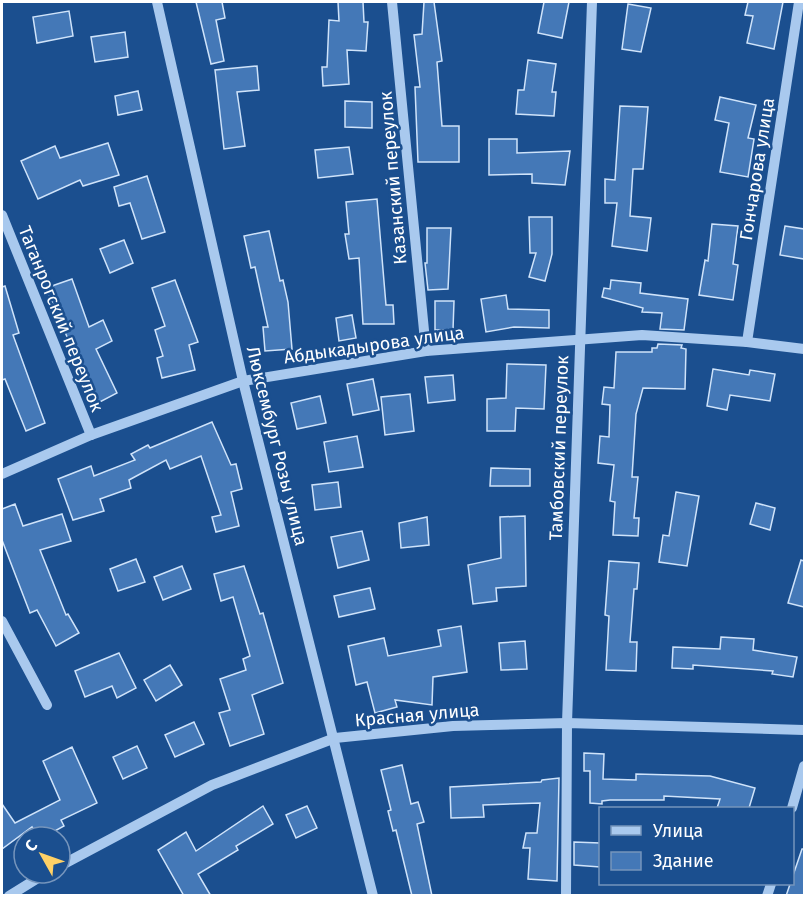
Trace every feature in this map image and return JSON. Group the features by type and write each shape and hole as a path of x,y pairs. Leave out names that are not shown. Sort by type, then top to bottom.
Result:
{"street":[{"name":"Люксембург Розы улица","path":"157,2 243,381 335,738 373,896"},
{"name":"Казанский переулок","path":"392,2 426,351"},
{"name":"Тамбовский переулок","path":"566,896 567,723 592,2"},
{"name":"Гончарова улица","path":"747,342 799,2"},
{"name":"Таганрогский переулок","path":"2,215 91,435"},
{"name":"Абдыкадырова улица","path":"2,474 91,435 243,381 426,351 642,335 747,342 804,349"},
{"path":"2,621 47,705"},
{"name":"Красная улица","path":"72,860 212,785 335,738 453,726 567,723 804,730"},
{"path":"792,807 804,766"},
{"path":"9,896 27,885"}],"building":[{"path":"196,2 222,2 225,18 216,20 224,61 211,64"},
{"path":"338,2 363,2 364,22 368,22 366,51 347,50 349,84 323,86 322,67 327,67 329,20 339,21"},
{"path":"424,2 434,2 442,61 437,62 442,126 459,126 459,162 418,162 415,87 420,87 414,35 422,34"},
{"path":"544,2 569,2 562,38 538,33"},
{"path":"748,2 783,2 774,49 747,43 753,16 745,15"},
{"path":"628,4 651,8 641,52 622,49"},
{"path":"69,11 73,36 37,43 33,17"},
{"path":"125,32 128,57 95,62 91,37"},
{"path":"528,60 556,64 552,92 556,92 554,116 516,114 518,90 524,90"},
{"path":"257,66 259,90 237,92 245,146 224,149 215,70"},
{"path":"138,91 142,110 118,115 115,96"},
{"path":"720,97 756,105 748,138 754,139 748,177 720,172 729,123 715,120"},
{"path":"345,101 372,102 372,128 345,127"},
{"path":"620,106 648,107 643,169 633,169 630,216 651,218 647,251 612,246 617,203 605,203 605,179 615,180"},
{"path":"489,139 517,139 517,153 570,151 565,185 532,183 532,174 489,175"},
{"path":"108,143 119,175 83,186 80,180 38,199 21,161 55,146 60,158"},
{"path":"349,147 353,174 318,178 315,150"},
{"path":"147,176 165,232 142,239 130,203 119,206 114,187"},
{"path":"377,199 386,305 393,305 394,324 363,324 359,258 349,259 345,234 349,234 346,202"},
{"path":"529,217 552,217 552,254 545,281 529,277 536,253 530,253"},
{"path":"712,224 738,226 733,264 738,265 733,300 699,295 705,260 708,261"},
{"path":"785,226 804,229 804,259 780,255"},
{"path":"427,228 451,228 448,289 428,290 425,263 427,263"},
{"path":"269,231 280,281 283,280 288,302 292,349 265,351 263,327 268,327 255,267 251,268 244,236"},
{"path":"124,240 133,263 110,273 100,249"},
{"path":"72,279 89,327 103,320 112,341 96,349 117,393 96,404 46,288"},
{"path":"175,280 198,342 189,345 195,370 162,378 157,358 163,356 155,330 165,326 152,288"},
{"path":"611,280 641,283 640,293 688,299 684,330 660,329 662,313 642,312 643,308 602,297 604,288 610,289"},
{"path":"5,286 19,333 13,335 45,423 26,431 5,379 2,380 2,287"},
{"path":"506,295 508,309 549,310 549,328 514,327 486,332 481,299"},
{"path":"435,301 454,301 453,330 435,330"},
{"path":"352,315 356,338 339,341 336,318"},
{"path":"658,344 682,345 681,348 686,349 685,389 643,388 636,414 632,477 638,477 634,518 639,518 638,536 613,535 615,502 610,501 614,465 598,463 600,436 609,437 610,405 602,404 604,387 614,388 616,352 652,352 652,348 657,348"},
{"path":"507,364 546,365 544,409 516,408 515,431 487,431 487,399 506,398"},
{"path":"713,369 749,375 750,370 775,374 770,401 730,395 727,410 707,406"},
{"path":"453,375 455,400 428,403 425,377"},
{"path":"373,379 379,410 353,415 347,384"},
{"path":"410,394 414,431 385,435 381,397"},
{"path":"320,396 326,423 297,429 291,403"},
{"path":"212,422 231,465 236,464 242,489 231,492 239,526 216,532 212,517 221,515 201,456 170,469 166,460 129,480 131,488 100,499 104,511 73,520 58,479 91,466 94,476 135,460 131,454 148,445 150,448"},
{"path":"357,436 363,467 329,472 324,442"},
{"path":"491,468 530,469 530,486 490,486"},
{"path":"338,482 341,507 315,510 312,485"},
{"path":"676,492 699,496 687,566 659,562 663,535 669,536"},
{"path":"756,503 775,508 770,530 750,524"},
{"path":"15,504 23,526 62,514 71,541 40,550 66,615 68,614 79,633 56,646 37,610 30,613 2,540 2,509"},
{"path":"525,516 526,586 496,588 497,601 473,604 468,565 501,558 500,517"},
{"path":"427,517 429,545 401,548 399,523"},
{"path":"362,531 369,560 338,568 331,537"},
{"path":"136,559 145,582 118,591 110,569"},
{"path":"801,560 804,561 804,607 788,603"},
{"path":"609,561 639,563 637,589 634,589 630,642 637,642 636,671 606,670 609,616 605,615"},
{"path":"182,566 191,589 163,600 154,577"},
{"path":"244,566 260,614 263,613 283,683 252,695 264,734 230,746 219,713 230,710 220,679 246,670 243,659 250,656 233,597 221,601 214,574"},
{"path":"370,588 375,609 339,617 334,596"},
{"path":"461,626 467,672 433,677 432,705 395,700 397,707 375,713 367,682 356,685 348,646 384,638 388,656 441,646 438,630"},
{"path":"721,637 754,639 753,650 797,657 793,677 772,674 773,671 693,665 693,669 672,668 673,647 720,649"},
{"path":"525,641 527,669 501,670 499,643"},
{"path":"119,653 136,688 117,698 112,686 85,697 75,671"},
{"path":"170,665 182,685 156,701 144,680"},
{"path":"194,722 204,744 175,757 165,735"},
{"path":"137,746 147,768 123,779 113,757"},
{"path":"72,747 97,803 61,820 64,825 12,825 12,842 2,849 2,804 15,823 60,800 43,761"},
{"path":"584,753 604,754 603,779 636,780 636,774 710,776 755,788 749,807 717,807 720,799 664,796 664,800 610,800 602,801 602,804 590,803 590,771 584,771"},
{"path":"402,765 411,804 418,802 424,822 417,824 432,896 412,896 396,830 393,831 388,811 391,810 381,770"},
{"path":"559,778 557,881 528,879 530,848 523,848 526,833 537,833 540,803 483,805 484,817 451,818 450,787 541,782"},
{"path":"263,806 273,824 236,846 238,850 198,874 211,896 184,896 158,850 186,832 196,851"},
{"path":"307,806 317,828 296,838 286,815"},
{"path":"574,842 599,843 599,867 574,865"},
{"path":"802,849 804,849 804,896 786,896 790,885 794,885 794,872"}]}
